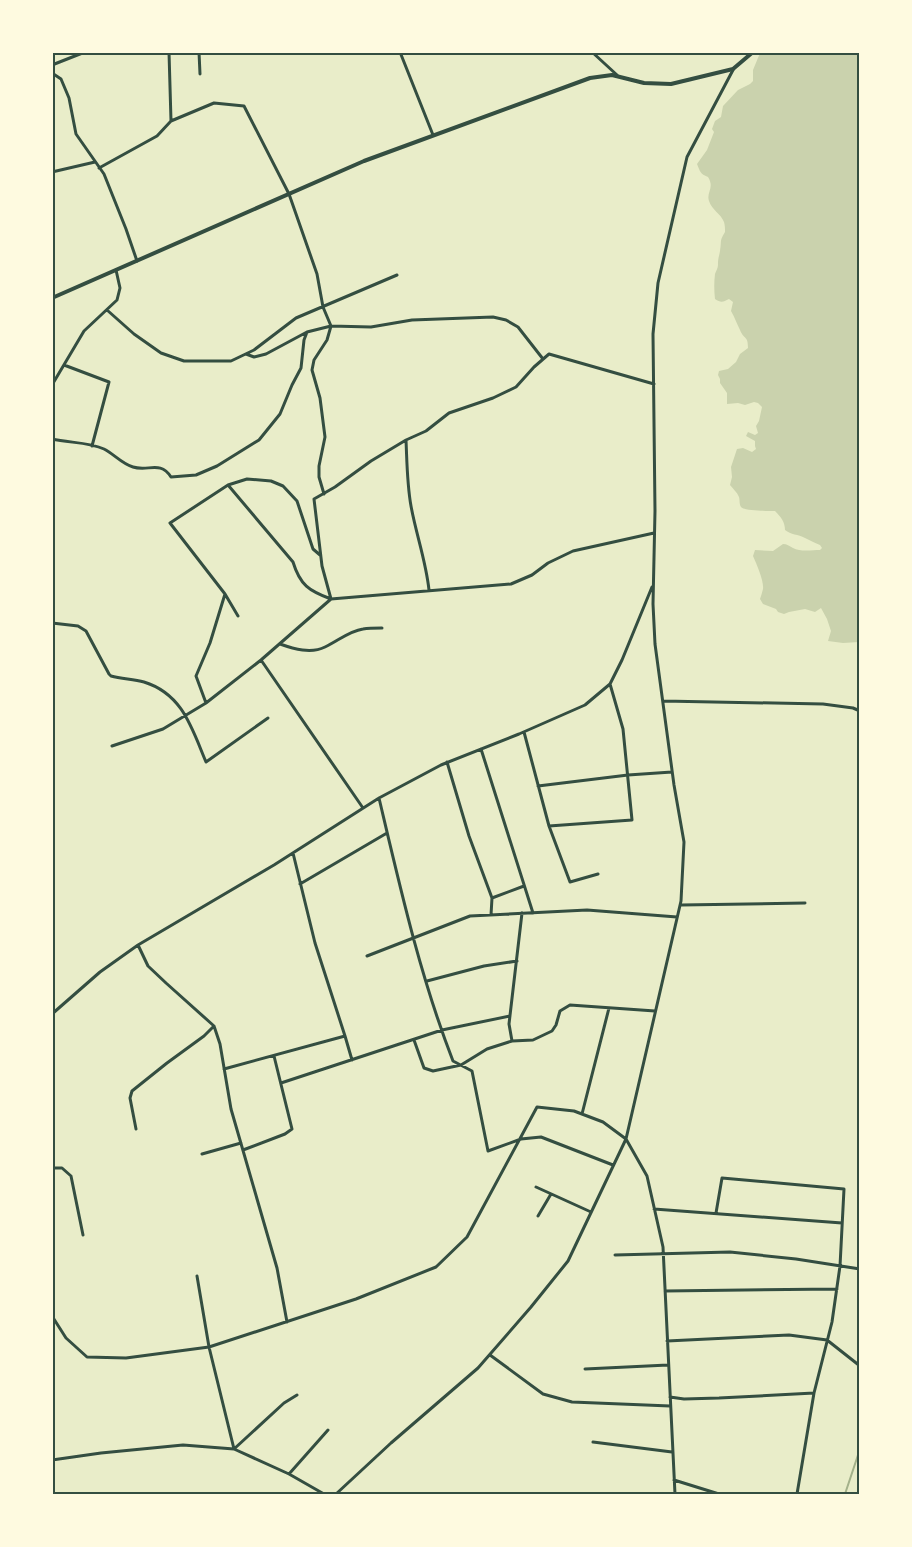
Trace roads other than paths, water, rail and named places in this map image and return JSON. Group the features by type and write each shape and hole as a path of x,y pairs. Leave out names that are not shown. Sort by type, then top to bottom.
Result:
{"street":[{"path":"52,65 85,52"},
{"path":"169,52 171,122"},
{"path":"199,52 200,74"},
{"path":"400,52 433,135"},
{"path":"592,52 619,76"},
{"path":"336,1494 478,1368 531,1307 568,1261 626,1139 680,905 684,842 655,645 653,334 658,283 687,157 733,69 753,52"},
{"path":"52,298 364,161 590,78 612,75 644,83 670,84 733,69"},
{"path":"52,73 61,79 69,98 76,134 104,174 137,261"},
{"path":"99,168 157,136 171,122 214,103 243,106 289,194 317,274 323,307 331,326 327,340 314,360 312,370 320,398 325,437 319,466 319,477 324,494"},
{"path":"52,171 95,162"},
{"path":"52,385 84,331 117,300 120,288 116,270"},
{"path":"107,310 134,334 161,353 184,361 231,361 254,350 296,318 397,275"},
{"path":"246,354 254,357 266,354 307,332 331,326 371,327 412,320 493,317 506,320 518,327 543,359"},
{"path":"52,439 105,450 135,468 159,467 165,469 171,477 196,475 217,466 259,440 280,414 301,368 307,332"},
{"path":"332,599 322,566 314,499 406,440 426,431 449,413 493,398 516,387 549,354 654,384"},
{"path":"64,365 109,382 92,446"},
{"path":"406,440 409,491 427,568 429,590"},
{"path":"238,616 225,594 170,524 228,485 247,479 271,481 287,489 297,501 313,549 321,557"},
{"path":"228,485 293,562 303,584 314,592 332,599 511,584 532,575 548,563 573,551 654,533"},
{"path":"52,1014 100,972 138,945 293,853 379,798 447,762 585,705 610,684 653,584"},
{"path":"206,703 195,676 210,643 225,594"},
{"path":"112,746 164,729 206,703 261,660 332,599"},
{"path":"52,623 78,626 84,629 109,674 146,683 180,705 206,762 268,718"},
{"path":"280,644 311,651 324,648 342,636 362,629 382,628"},
{"path":"261,660 363,808"},
{"path":"549,826 632,820 623,729 610,684"},
{"path":"663,701 823,704 860,711"},
{"path":"524,732 549,826 570,882 598,874"},
{"path":"481,749 532,913"},
{"path":"447,762 469,836 492,898 491,915"},
{"path":"538,786 672,772"},
{"path":"379,798 413,938 453,1061 472,1071 488,1151 521,1139 541,1137 613,1166"},
{"path":"300,884 387,833"},
{"path":"293,853 315,943 352,1060"},
{"path":"492,898 524,886"},
{"path":"680,905 805,903"},
{"path":"367,956 470,916 587,910 677,917"},
{"path":"512,1041 509,1024 522,913"},
{"path":"138,945 148,966 214,1026 220,1044 231,1109 277,1268 287,1322"},
{"path":"427,981 484,966 517,961"},
{"path":"414,1040 424,1068 433,1071 461,1065 487,1049 512,1041 533,1040 552,1030 560,1011 570,1005 655,1011"},
{"path":"582,1114 609,1008"},
{"path":"281,1083 442,1030 510,1016"},
{"path":"136,1129 130,1098 132,1091 214,1026"},
{"path":"224,1070 345,1036"},
{"path":"243,1150 285,1134 292,1128 274,1056"},
{"path":"52,1316 66,1338 87,1357 126,1358 209,1347 356,1299 436,1267 467,1238 537,1107 574,1111 603,1122 626,1139 647,1176 663,1253 675,1494"},
{"path":"202,1154 241,1143"},
{"path":"52,1168 62,1168 71,1176 83,1234"},
{"path":"716,1213 722,1178 844,1189 837,1289 814,1393 797,1494"},
{"path":"536,1187 591,1212"},
{"path":"538,1216 551,1194"},
{"path":"654,1209 842,1223"},
{"path":"615,1255 730,1252 860,1269"},
{"path":"197,1276 209,1347 234,1449"},
{"path":"665,1291 837,1289"},
{"path":"667,1341 789,1335 827,1340 860,1366"},
{"path":"490,1355 543,1394 553,1397 572,1402 670,1406"},
{"path":"585,1369 668,1365"},
{"path":"670,1397 684,1399 814,1393"},
{"path":"234,1449 284,1403 297,1395"},
{"path":"289,1474 328,1430"},
{"path":"593,1442 672,1452"},
{"path":"52,1460 183,1445 234,1449 289,1474 324,1494"},
{"path":"674,1480 719,1494"}],"waterway":[{"path":"845,1494 860,1449"}]}
